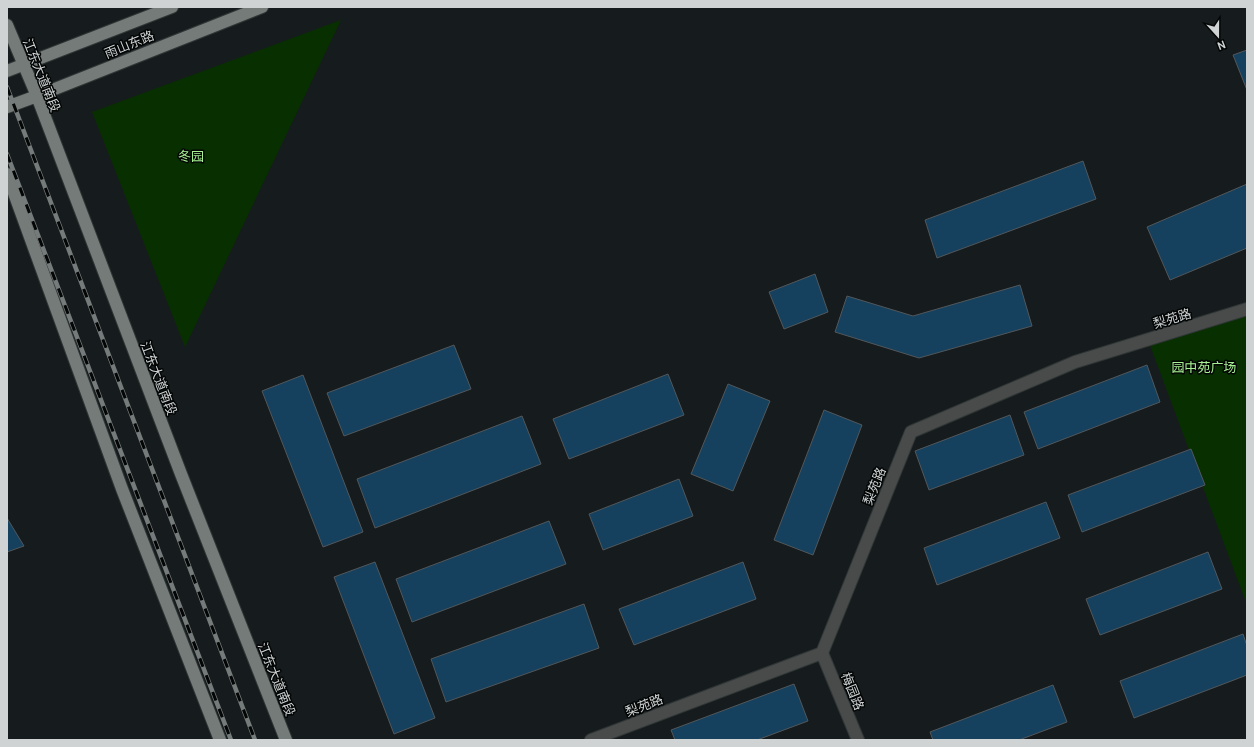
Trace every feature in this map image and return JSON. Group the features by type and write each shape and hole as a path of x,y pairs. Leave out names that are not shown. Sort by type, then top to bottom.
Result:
{"main road":[{"name":"雨山东路","path":"7,71 172,7"},
{"name":"雨山东路","path":"7,107 262,7"},
{"name":"江东大道南段","path":"7,25 36,96 180,474 286,740"},
{"path":"7,174 122,489 220,740"}],"street":[{"name":"梨苑路","path":"591,740 822,654 911,432 1075,362 1247,309"},
{"name":"梅园路","path":"822,654 858,740"}],"green space":[{"name":"冬园","path":"341,20 185,347 92,112"},
{"name":"园中苑广场","path":"1247,309 1247,605 1148,340"}],"building":[{"path":"1247,50 1247,90 1233,55"},
{"path":"1083,161 1096,199 937,258 925,220"},
{"path":"1247,184 1247,248 1170,280 1147,227"},
{"path":"815,274 828,312 784,329 769,292"},
{"path":"1020,285 1032,326 919,358 835,332 847,296 913,316"},
{"path":"454,345 471,389 344,436 327,393"},
{"path":"1147,365 1160,402 1038,449 1024,412"},
{"path":"668,374 684,415 569,459 553,419"},
{"path":"303,375 363,532 323,547 262,391"},
{"path":"728,384 770,401 733,491 691,474"},
{"path":"824,410 862,425 813,555 774,540"},
{"path":"1010,415 1024,455 929,490 915,451"},
{"path":"522,416 541,464 375,528 357,479"},
{"path":"1191,449 1205,485 1082,532 1068,495"},
{"path":"679,479 693,516 603,550 589,514"},
{"path":"1046,502 1060,538 937,585 924,548"},
{"path":"7,518 24,546 7,552"},
{"path":"549,521 566,564 412,622 396,579"},
{"path":"1208,552 1222,589 1100,635 1086,599"},
{"path":"375,562 435,718 394,734 334,577"},
{"path":"743,562 756,599 634,645 619,609"},
{"path":"584,604 599,648 446,702 431,659"},
{"path":"1243,634 1247,646 1247,675 1134,718 1120,681"},
{"path":"794,684 808,721 757,740 675,740 671,730"},
{"path":"1053,685 1067,722 1019,740 933,740 930,732"}],"railway":[{"path":"7,87 255,740"},
{"path":"7,154 231,740"}]}
